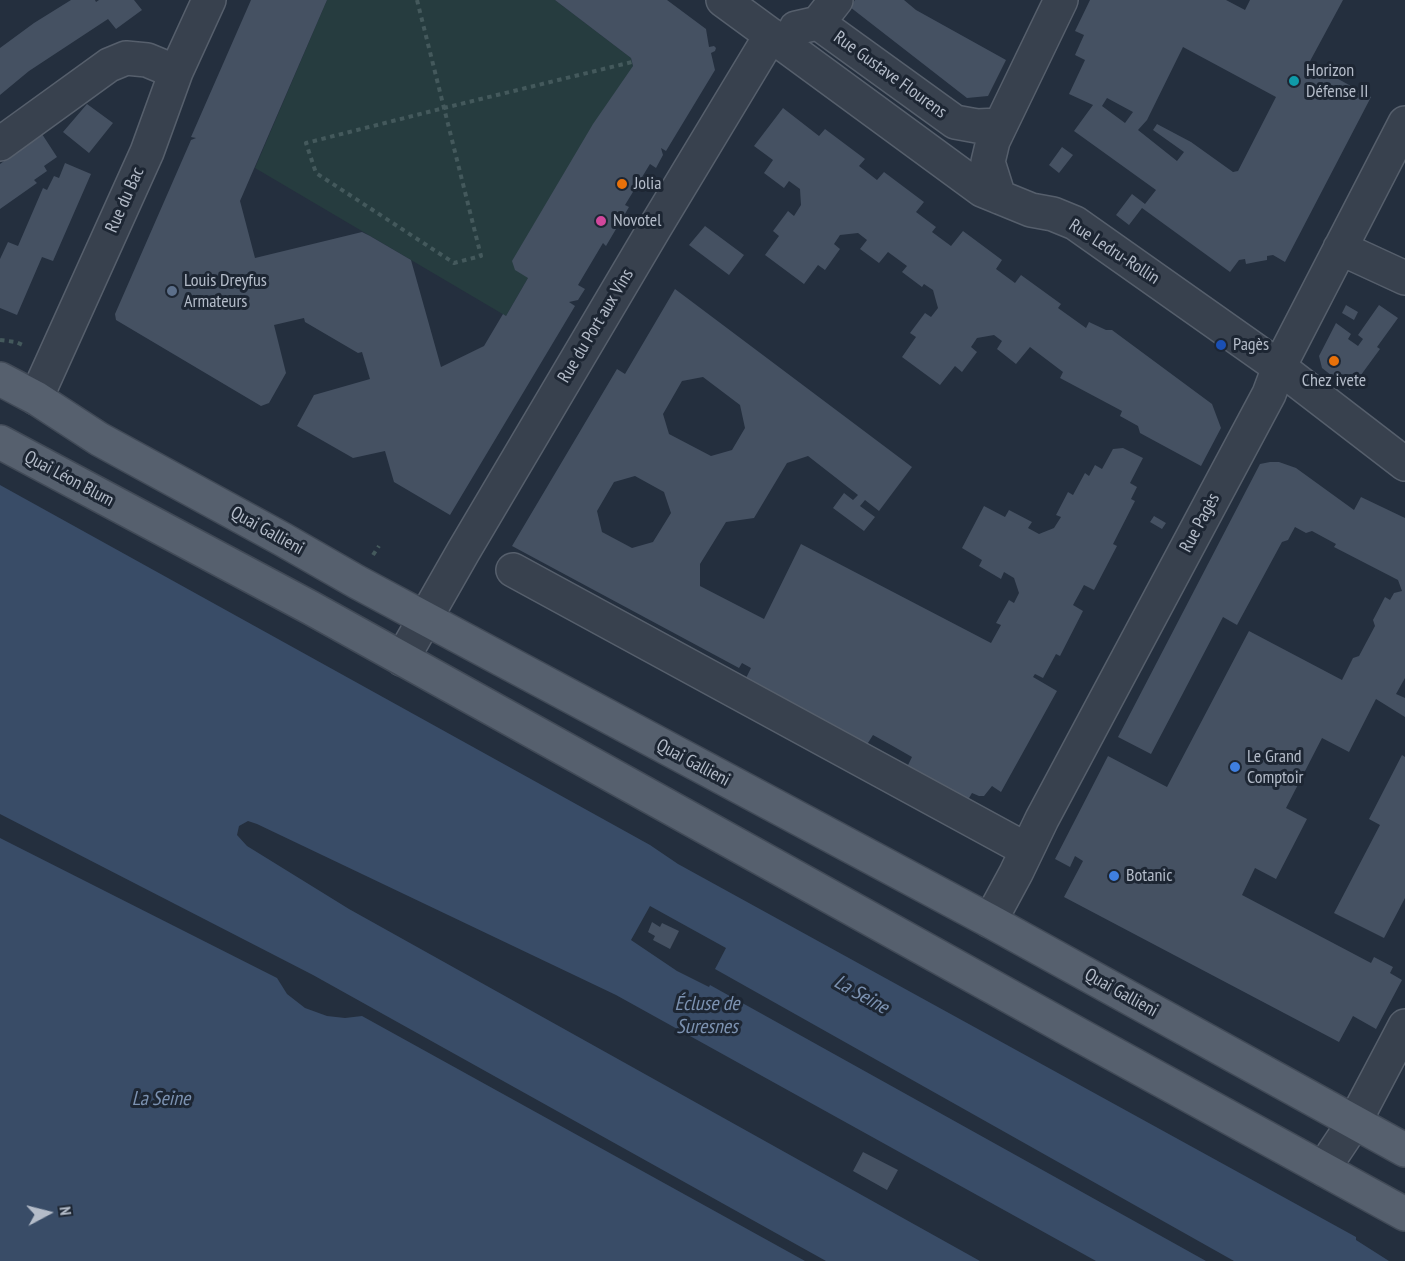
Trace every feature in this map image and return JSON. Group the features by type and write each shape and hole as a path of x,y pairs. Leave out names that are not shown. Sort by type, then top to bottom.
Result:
{"main road":[{"path":"0,379 36,398"},
{"name":"Quai Gallieni","path":"36,398 99,439 425,619 990,921 1405,1150"},
{"name":"Quai Léon Blum","path":"0,442 402,659"},
{"path":"402,659 1405,1214"}],"street":[{"name":"Rue du Bac","path":"36,398 147,152 176,72 209,0"},
{"name":"Rue Ledru-Rollin","path":"723,0 982,190 1031,210 1053,214 1075,223 1279,368 1405,464"},
{"path":"999,197 988,162 999,125 1061,0"},
{"path":"771,35 827,11"},
{"name":"Rue Gustave Flourens","path":"827,11 955,122 977,126 999,125"},
{"name":"Rue du Port aux Vins","path":"402,659 654,229 771,35"},
{"path":"0,144 109,65 126,58 147,60 176,72"},
{"name":"Rue Pagès","path":"990,921 1269,394 1279,368 1405,123"},
{"path":"1340,248 1405,278"},
{"path":"513,570 1022,862"},
{"path":"1325,1170 1355,1121 1405,1026"}],"path":[{"path":"417,0 444,108 481,256 454,263 316,173 306,143 444,108 632,62"},
{"path":"0,340 16,342 31,349"}],"green space":[{"path":"327,0 555,0 631,58 633,66 528,278 506,316 255,168"}],"water":[{"name":"Écluse de Suresnes","path":"0,485 650,845 678,864 1356,1237 1356,1240 1389,1261 1234,1261 715,969 726,948 650,906 631,940 677,971 709,987 710,985 1206,1261 1096,1261 616,995 257,824 248,821 239,826 237,835 247,846 349,909 980,1261 826,1261 313,975 0,814"},
{"name":"La Seine","path":"0,838 277,978 287,994 305,1008 327,1016 345,1018 362,1016 805,1261 0,1261"}],"building":[{"path":"71,0 95,0 96,2 99,0 134,0 142,10 116,29 108,19 29,71 0,95 0,48"},
{"path":"251,0 327,0 240,201 255,258 362,232 411,260 441,367 484,346 503,314 506,316 528,278 515,270 512,261 593,124 633,66 631,58 555,0 667,0 706,29 709,47 716,48 711,53 715,70 666,151 661,148 663,155 656,168 650,164 625,205 629,207 606,246 603,243 578,285 585,289 578,300 569,302 575,306 450,515 394,482 385,451 353,458 297,426 314,395 370,379 362,352 358,353 305,322 304,318 274,325 286,373 269,403 261,406 116,320 115,314 191,140 196,138 191,137"},
{"path":"855,0 904,0 916,10 1006,60 988,96 967,98 850,7"},
{"path":"1090,0 1226,0 1245,10 1250,0 1343,0 1309,63 1371,97 1285,262 1273,255 1267,256 1267,260 1246,264 1245,259 1239,260 1230,272 1142,208 1129,225 1116,215 1132,194 1145,204 1156,190 1074,131 1093,105 1069,94 1085,60 1075,55 1084,35 1075,31","holes":["1183,47 1276,97 1238,171 1233,172 1191,142 1157,124 1153,130 1184,152 1177,161 1138,130 1147,120","1107,98 1133,112 1125,123 1102,106"]},
{"path":"87,104 113,123 89,153 63,132"},
{"path":"783,108 819,136 825,129 865,159 859,166 877,180 884,172 924,202 916,212 936,227 932,232 951,246 963,231 1002,260 996,269 1015,283 1021,275 1061,304 1058,308 1086,328 1089,322 1106,330 1112,330 1212,404 1221,428 1201,466 1140,433 1138,426 1120,416 1122,411 1060,378 1063,372 1030,347 1016,364 997,349 1002,341 994,335 977,338 971,347 977,352 962,372 955,366 940,385 902,357 916,337 910,333 925,313 931,317 938,308 933,290 924,284 922,287 902,272 907,266 888,252 879,263 860,249 867,240 858,233 840,235 834,244 840,249 825,270 818,265 804,284 765,255 779,236 773,231 788,211 794,216 801,205 800,189 789,181 784,188 764,173 773,160 754,146"},
{"path":"42,134 57,157 44,166 47,171 34,180 37,183 0,209 0,164"},
{"path":"1062,147 1073,155 1059,173 1049,165"},
{"path":"65,163 91,174 53,261 42,257 17,315 0,308 0,259 8,242 18,246 43,188 47,190 54,176 59,178"},
{"path":"705,226 744,255 729,275 689,245"},
{"path":"675,289 912,467 879,511 865,500 860,506 875,517 864,531 833,508 844,493 853,500 858,495 808,456 787,463 754,518 726,522 700,564 700,586 764,619 801,544 991,643 1001,625 996,623 1009,600 1014,603 1019,593 1014,578 1004,572 1001,579 979,566 982,560 962,548 984,506 1005,517 1009,510 1032,522 1028,528 1039,534 1054,528 1061,517 1056,515 1068,492 1073,495 1085,473 1089,476 1095,465 1102,469 1113,449 1123,448 1143,458 1130,483 1137,487 1131,499 1135,501 1113,544 1117,546 1094,590 1084,585 1073,605 1083,611 1060,656 1056,654 1043,678 1035,674 1033,677 1057,691 1001,792 992,786 984,796 972,793 966,803 906,769 912,757 891,745 873,735 866,746 746,678 751,668 742,663 739,668 512,546 617,369 625,374","holes":["703,377 740,405 745,428 732,450 711,456 669,434 663,414 682,381","635,476 664,492 671,513 653,542 632,548 602,532 597,511 614,482"]},
{"path":"1346,305 1358,312 1354,320 1342,313"},
{"path":"1379,305 1398,318 1377,347 1380,349 1350,390 1322,368 1319,356 1336,323 1351,334 1348,339 1358,346 1363,339 1358,335"},
{"path":"1279,462 1296,468 1354,510 1361,497 1405,518 1405,678 1396,694 1405,698 1405,717 1376,699 1349,752 1322,738 1286,808 1307,819 1276,879 1255,868 1242,895 1371,963 1374,957 1393,967 1390,973 1402,980 1376,1029 1353,1016 1339,1042 1064,897 1083,861 1075,856 1070,867 1055,859 1108,756 1167,787 1249,631 1342,680 1353,658 1359,656 1375,626 1373,620 1385,597 1390,600 1394,593 1402,591 1398,580 1334,547 1336,544 1312,531 1306,533 1295,527 1288,540 1282,542 1237,625 1223,617 1151,754 1118,737 1260,464"},
{"path":"1154,516 1166,523 1162,529 1150,522"},
{"path":"1402,755 1405,757 1405,898 1384,938 1334,913 1380,825 1369,819"},
{"path":"652,922 660,927 662,923 679,931 670,949 653,940 655,936 648,932"},
{"path":"863,1152 898,1170 887,1190 853,1171"}],"place":[{"name":"Horizon Défense II","path":"1294,81"},
{"name":"Jolia","path":"622,184"},
{"name":"Novotel","path":"601,221"},
{"name":"Louis Dreyfus Armateurs","path":"172,291"},
{"name":"Pagès","path":"1221,345"},
{"name":"Chez ivete","path":"1334,361"},
{"name":"Le Grand Comptoir","path":"1235,767"},
{"name":"Botanic","path":"1114,876"}]}
